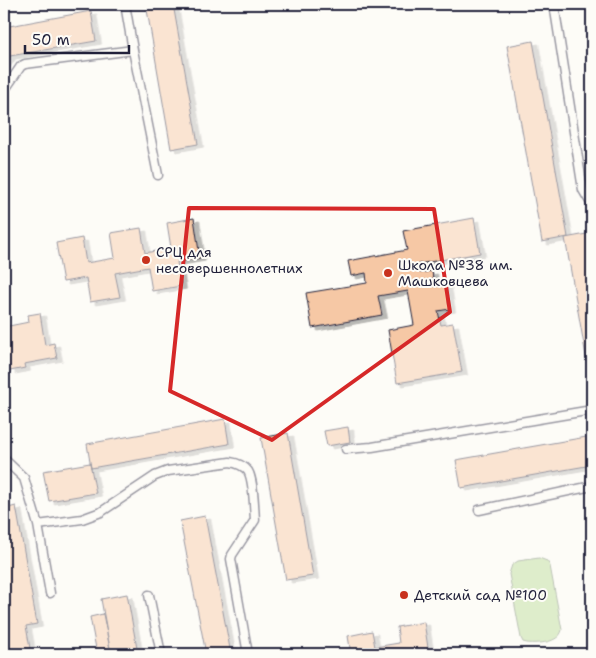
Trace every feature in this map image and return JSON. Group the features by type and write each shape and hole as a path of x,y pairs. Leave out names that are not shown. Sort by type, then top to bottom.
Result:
{"lane":[{"path":"125,4 158,174"},
{"path":"554,4 583,190 592,205"},
{"path":"4,91 21,66 25,64 133,50"},
{"path":"346,449 592,410"},
{"path":"4,460 23,476 38,525 50,593"},
{"path":"38,525 82,519 102,512 155,476 168,471 230,462 243,466 250,478 255,520 232,554 231,559 248,654"},
{"path":"479,510 592,486"},
{"path":"149,595 161,654"}],"highlighted area":[{"path":"189,208 434,209 450,312 272,440 170,391"}],"green space":[{"path":"539,558 547,561 550,566 562,630 557,638 553,640 542,643 527,643 523,642 521,638 509,574 512,565 518,561"}],"building":[{"path":"146,4 173,4 198,144 171,149"},
{"path":"91,11 96,41 10,56 4,65 4,27"},
{"path":"533,41 568,237 542,242 507,46"},
{"name":"СРЦ для несовершеннолетних","path":"194,218 200,258 177,262 181,286 152,291 148,267 115,273 120,297 90,302 86,278 63,282 56,243 82,238 86,263 115,258 111,233 141,228 145,253 171,248 167,223"},
{"path":"474,218 480,253 418,264 420,273 432,271 434,286 446,284 450,309 438,311 441,325 453,323 462,372 397,383 388,330 414,325 408,291 378,296 382,315 312,328 306,293 367,283 366,273 351,276 348,261 407,250 403,231"},
{"path":"592,233 592,390 565,238"},
{"path":"40,313 45,345 54,343 57,358 24,364 25,368 10,371 4,342 4,327 29,322 28,315"},
{"path":"225,419 229,444 91,468 87,444"},
{"path":"348,427 350,442 327,446 324,431"},
{"path":"288,433 313,576 286,580 261,438"},
{"path":"592,436 592,465 461,488 456,460"},
{"path":"90,463 96,493 49,501 43,471"},
{"path":"16,506 37,624 26,626 31,654 4,654 4,509"},
{"path":"205,516 231,654 206,654 180,521"},
{"path":"127,594 138,654 111,654 101,599"},
{"path":"103,614 111,654 97,654 90,617"},
{"path":"424,622 429,654 351,654 348,636 372,631 375,647 399,643 397,627"}],"place":[{"name":"СРЦ для несовершеннолетних","path":"146,260"},
{"name":"Школа №38 им. Машковцева","path":"388,273"},
{"name":"Детский сад №100","path":"404,595"}]}
